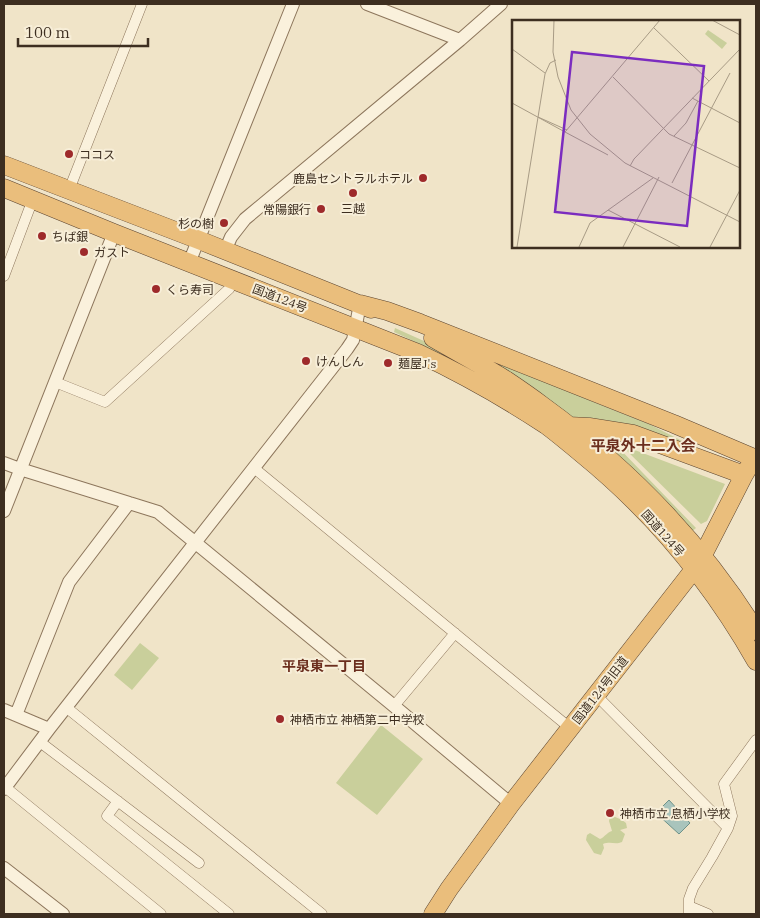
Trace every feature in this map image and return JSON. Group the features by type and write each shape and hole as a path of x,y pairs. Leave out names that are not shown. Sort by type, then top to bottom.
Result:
{"highway":[{"name":"国道124号","path":"4,165 360,304 418,330 507,381 570,426 612,461 673,521 756,661"},
{"name":"国道124号","path":"4,188 418,353 466,376 547,426 602,470 730,590 756,631"},
{"name":"国道124号","path":"360,304 420,323 755,456"},
{"path":"547,426 610,429 633,434 744,475"},
{"name":"国道124号旧道","path":"433,914 511,804 699,562 755,456"}],"street":[{"path":"69,190 142,4"},
{"path":"189,263 293,4"},
{"path":"366,4 460,40"},
{"path":"225,251 232,237 246,219 502,4"},
{"path":"4,276 33,199"},
{"path":"4,511 114,233"},
{"path":"55,382 105,402 229,289 234,280"},
{"path":"161,914 4,788 347,349 353,340 360,304"},
{"path":"4,462 20,469 158,512 511,804"},
{"path":"254,468 570,728"},
{"path":"50,729 10,712 69,582 129,503"},
{"path":"394,706 455,633"},
{"path":"596,695 728,828"},
{"path":"67,708 322,914"},
{"path":"708,914 689,910 689,899 693,888 728,828 732,816 724,784 756,740"},
{"path":"40,742 200,863"},
{"path":"118,801 107,816 229,914"},
{"path":"4,868 63,914"}],"green space":[{"path":"395,328 455,355 492,377 501,390 447,357 394,332"},
{"path":"474,350 649,424 692,446 725,459 725,463 573,420"},
{"path":"590,433 616,439 615,444 696,528 690,533"},
{"path":"624,446 725,484 707,521 701,524"},
{"path":"140,643 159,658 132,690 114,675"},
{"path":"381,725 423,759 377,815 336,783"},
{"path":"613,816 626,823 627,828 620,830 625,834 622,842 603,844 604,848 601,855 594,853 586,840 587,835 590,833 600,839 612,831 609,821 610,817"}],"water":[{"path":"669,800 690,823 679,834 656,813"}],"place":[{"name":"ココス","path":"69,154"},
{"name":"鹿島セントラルホテル","path":"423,178"},
{"name":"三越","path":"353,193"},
{"name":"常陽銀行","path":"321,209"},
{"name":"杉の樹","path":"224,223"},
{"name":"ちば銀","path":"42,236"},
{"name":"ガスト","path":"84,252"},
{"name":"くら寿司","path":"156,289"},
{"name":"けんしん","path":"306,361"},
{"name":"麺屋J's","path":"388,363"},
{"name":"神栖市立 神栖第二中学校","path":"280,719"},
{"name":"神栖市立 息栖小学校","path":"610,813"}],"district":[{"name":"平泉外十二入会","path":"643,445"},
{"name":"平泉東一丁目","path":"324,666"}]}
